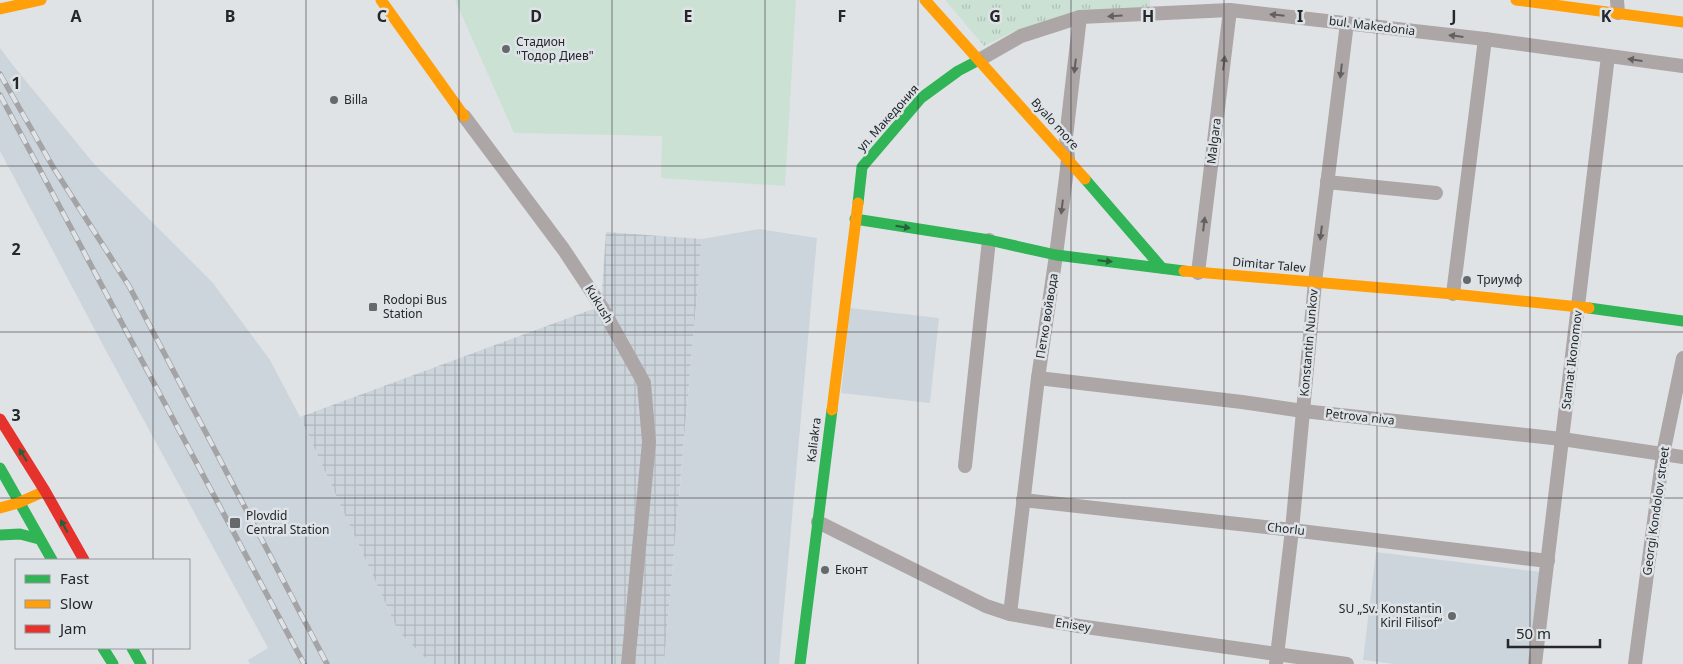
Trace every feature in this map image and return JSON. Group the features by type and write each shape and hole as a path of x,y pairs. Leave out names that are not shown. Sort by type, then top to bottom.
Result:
{"street":[{"path":"0,9 41,0"},
{"name":"Kukush","path":"382,0 464,116 564,250 601,306 644,383 649,442 628,664"},
{"name":"Byalo more","path":"925,0 1068,159 1162,268"},
{"path":"1517,0 1618,7 1683,22"},
{"name":"bul. Makedonia","path":"979,60 1021,36 1080,17 1230,10 1485,39 1683,66"},
{"name":"Malgara","path":"1198,272 1230,10"},
{"name":"Петко войвода","path":"1010,614 1038,378 1068,159 1066,137 1080,17"},
{"name":"Konstantin Nunkov","path":"1277,659 1292,530 1315,282 1347,23"},
{"path":"1453,294 1485,39"},
{"name":"Stamat Ikonomov","path":"1535,664 1608,56"},
{"name":"ул. Македония","path":"855,219 862,168 921,98 958,71 979,60"},
{"path":"1327,182 1436,192"},
{"name":"Dimitar Talev","path":"855,219 989,240 1056,255 1198,272 1579,307 1683,321"},
{"name":"Kaliakra","path":"800,664 855,219"},
{"path":"965,466 989,240"},
{"name":"Georgi Kondolov street","path":"1634,664 1663,454 1683,358"},
{"name":"Petrova niva","path":"1038,378 1303,411 1562,439 1683,457"},
{"path":"0,419 45,491 83,559"},
{"path":"0,468 18,503 51,559"},
{"path":"0,508 18,503 45,491"},
{"name":"Chorlu","path":"1023,500 1548,561"},
{"name":"Enisey","path":"818,522 986,606 1010,614 1277,659 1347,664"},
{"path":"0,535 20,534 39,539"},
{"path":"104,649 113,664"},
{"path":"133,649 141,664"}],"shaded area":[{"path":"0,48 95,165 213,283 270,360 300,417 398,631 432,664 250,664 248,660 268,648 105,349 0,151"},
{"path":"759,229 817,238 779,664 664,664 702,239"},
{"path":"606,232 702,239 664,664 429,664 398,631 300,417 601,306"},
{"path":"850,308 939,318 930,403 841,393"},
{"name":"SU „Sv. Konstantin Kiril Filisof“","path":"1376,552 1541,572 1529,664 1394,664 1363,660"}],"green space":[{"path":"455,0 796,0 785,186 661,178 662,136 514,133"},
{"path":"945,0 1150,0 1149,10 1114,11 1017,30 984,46"}],"railway":[{"path":"0,74 53,167 129,286 327,664"},
{"path":"0,95 304,664"}],"traffic: fast":[{"path":"858,203 862,167 921,98 958,71 979,60"},
{"path":"1085,179 1162,268"},
{"path":"855,219 989,240 1056,255 1184,271"},
{"path":"1589,308 1683,321"},
{"path":"800,664 832,410"},
{"path":"0,468 51,559"},
{"path":"0,535 20,534 39,539"},
{"path":"104,649 113,664"},
{"path":"133,649 141,664"}],"traffic: slow":[{"path":"0,9 41,0"},
{"path":"381,0 464,116"},
{"path":"925,0 1085,179"},
{"path":"1516,0 1683,22"},
{"path":"832,410 858,203"},
{"path":"1184,271 1453,294 1589,308"},
{"path":"0,508 18,503 45,491"}],"traffic: jam":[{"path":"0,419 45,491 83,559"}],"place":[{"name":"Стадион \"Тодор Диев\"","path":"506,49"},
{"name":"Billa","path":"334,100"},
{"name":"Триумф","path":"1467,280"},
{"name":"Rodopi Bus Station","path":"373,307"},
{"name":"Plovdid Central Station","path":"235,523"},
{"name":"Еконт","path":"825,570"},
{"name":"SU „Sv. Konstantin Kiril Filisof“","path":"1452,616"}]}
